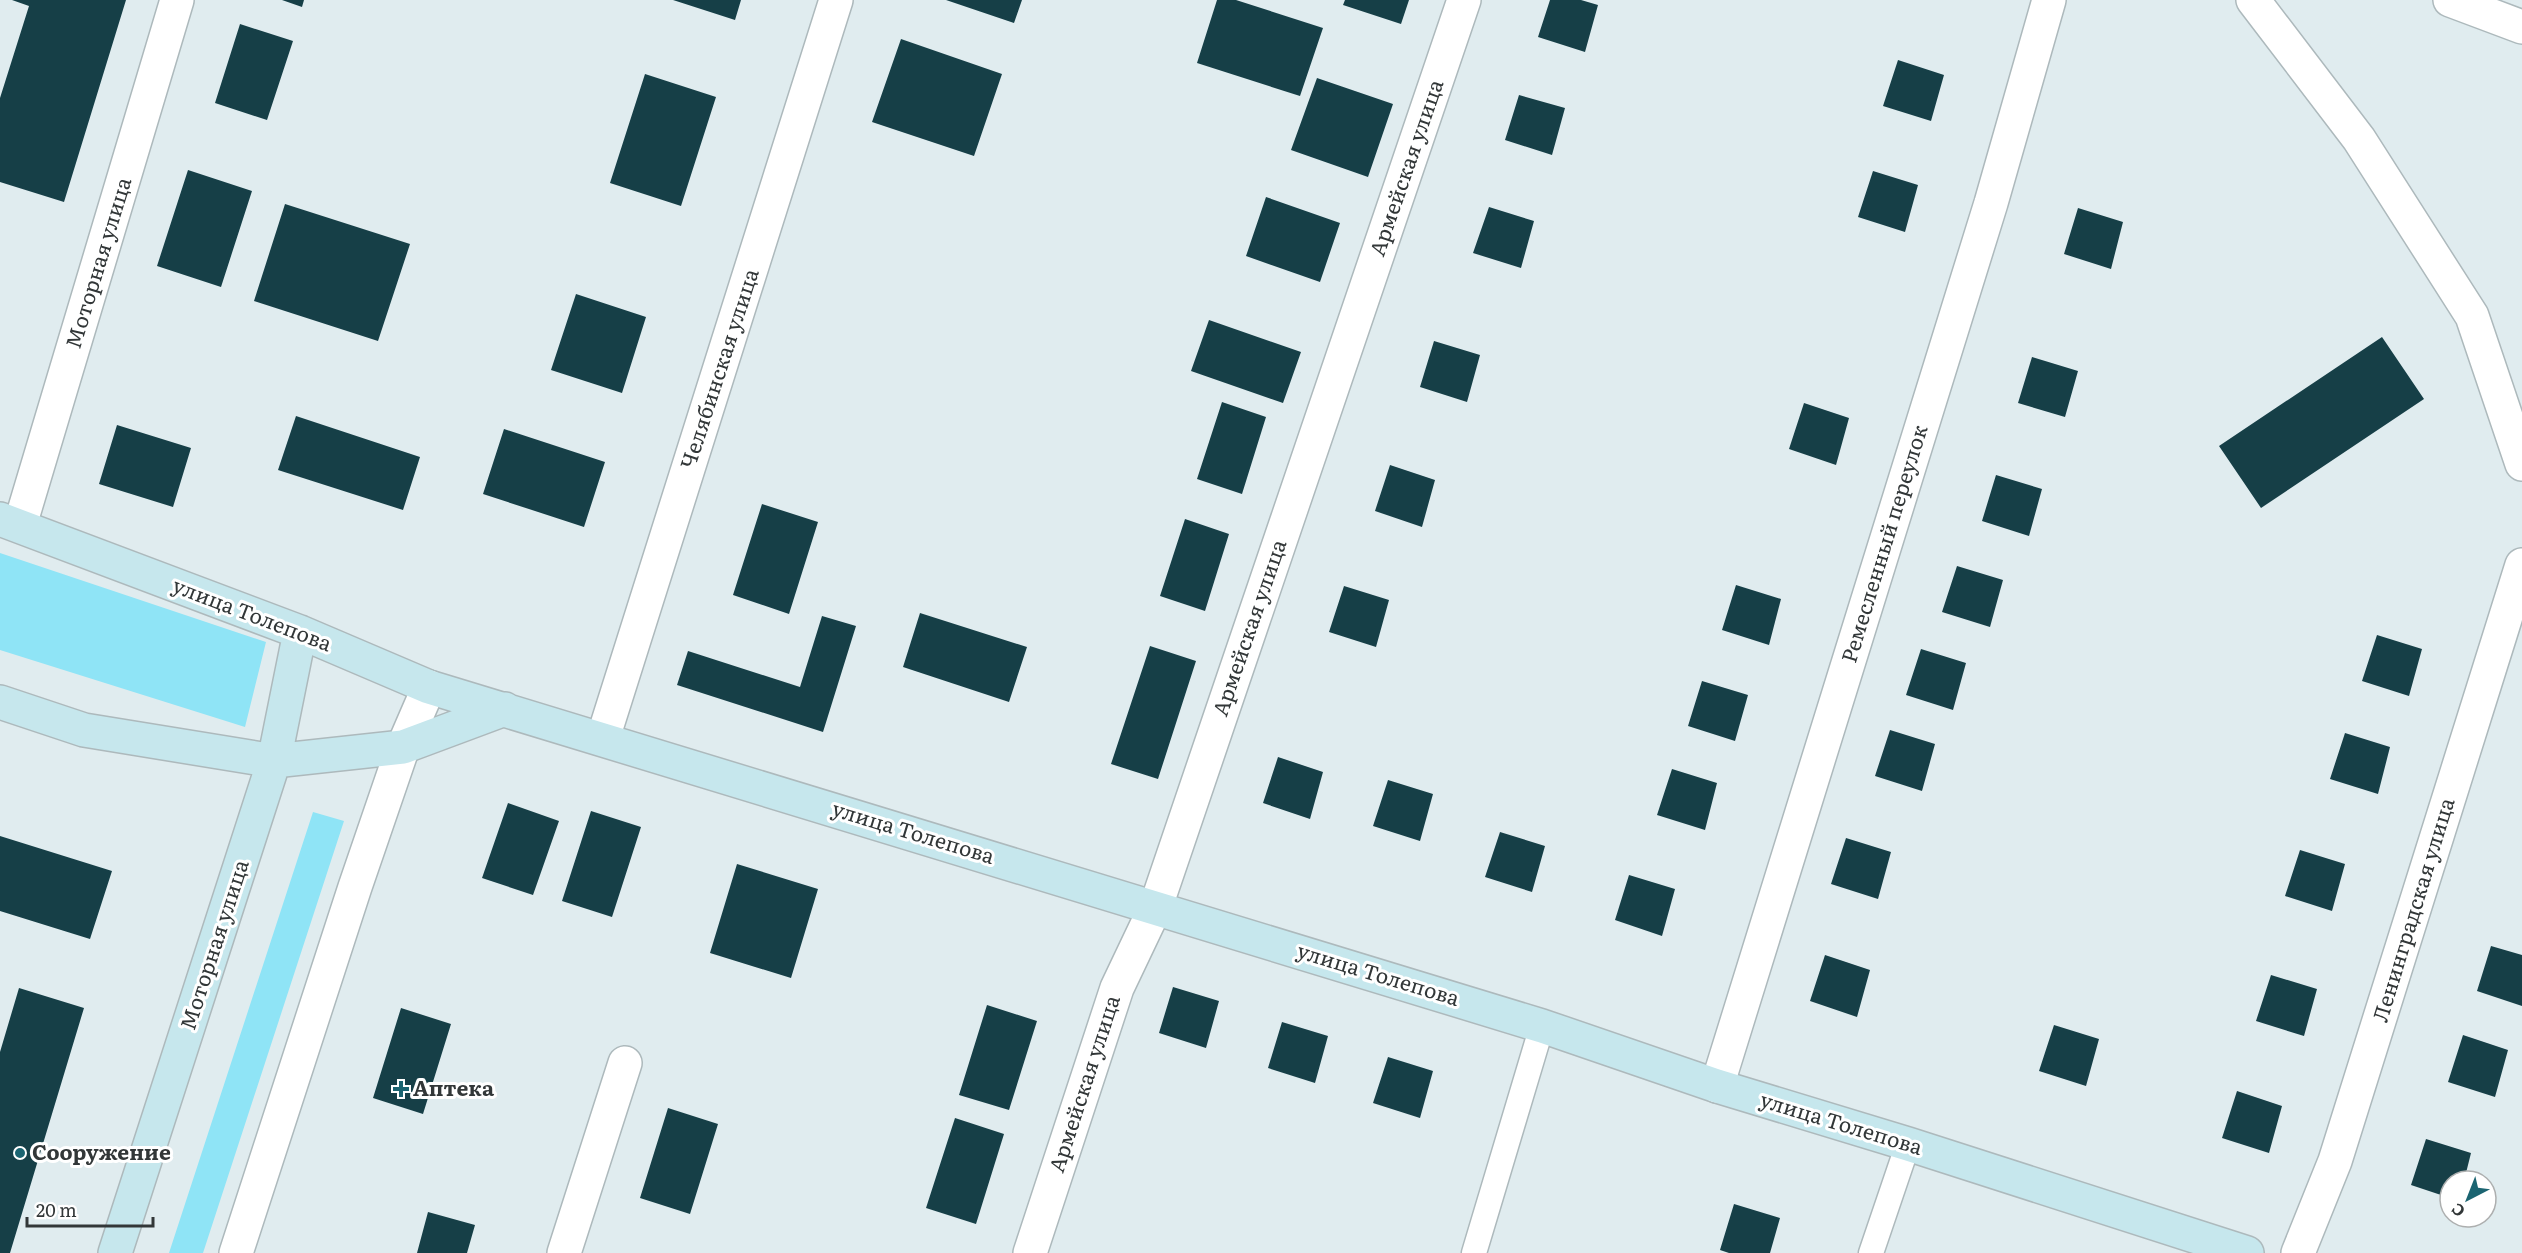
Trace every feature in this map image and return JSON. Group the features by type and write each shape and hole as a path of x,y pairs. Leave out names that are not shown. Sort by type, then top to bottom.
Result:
{"street":[{"name":"Моторная улица","path":"10,522 177,0"},
{"name":"Челябинская улица","path":"603,738 836,0"},
{"name":"Армейская улица","path":"1030,1253 1117,988 1156,906 1464,0"},
{"name":"Ремесленный переулок","path":"1717,1086 1988,214 2049,0"},
{"path":"2253,0 2359,139 2472,316 2522,464"},
{"path":"2450,0 2522,27"},
{"name":"улица Толепова","path":"10,522 300,632 429,687 1156,906 1542,1026 1717,1086 1908,1144 2186,1244 2247,1253"},
{"name":"Ленинградская улица","path":"2298,1253 2335,1161 2522,565"},
{"name":"Моторная улица","path":"115,1253 274,761 300,632"},
{"path":"236,1253 403,747 429,687"},
{"path":"0,702 84,730 274,761 403,747 505,709"},
{"path":"564,1253 625,1063"}],"lane":[{"path":"1474,1253 1542,1026"},
{"path":"1871,1253 1908,1144"}],"shaded area":[{"path":"0,553 266,642 245,727 0,650"},
{"path":"313,812 344,821 203,1253 169,1253"}],"building":[{"path":"12,0 126,0 64,202 0,182 0,98 29,6"},
{"path":"282,0 304,0 302,7"},
{"path":"673,0 741,0 735,20"},
{"path":"946,0 1022,0 1014,23"},
{"path":"1217,0 1236,0 1323,28 1300,96 1197,63"},
{"path":"1345,0 1409,0 1401,24 1343,5"},
{"path":"1550,0 1581,0 1598,5 1585,52 1538,37"},
{"path":"240,24 293,41 267,120 215,103"},
{"path":"901,39 1002,74 974,156 872,122"},
{"path":"1898,60 1944,75 1931,121 1883,106"},
{"path":"645,74 716,97 681,206 610,183"},
{"path":"1317,78 1393,104 1368,177 1291,150"},
{"path":"1519,95 1565,108 1552,155 1505,140"},
{"path":"188,170 252,191 221,287 157,266"},
{"path":"1873,171 1918,185 1905,232 1858,217"},
{"path":"1266,197 1340,223 1320,282 1246,256"},
{"path":"285,204 410,244 378,341 254,301"},
{"path":"1489,207 1534,221 1521,268 1473,253"},
{"path":"2078,208 2123,222 2111,269 2064,254"},
{"path":"576,294 646,317 622,393 551,370"},
{"path":"1209,320 1301,352 1283,403 1191,371"},
{"path":"2382,337 2424,399 2261,508 2219,446"},
{"path":"1434,341 1480,355 1467,402 1420,387"},
{"path":"2032,357 2078,371 2065,417 2018,403"},
{"path":"1222,402 1266,417 1242,494 1197,479"},
{"path":"1804,403 1849,418 1836,465 1789,449"},
{"path":"296,416 420,457 403,510 278,470"},
{"path":"117,425 191,448 173,507 99,484"},
{"path":"504,429 605,462 584,527 483,494"},
{"path":"1390,465 1435,480 1422,527 1375,511"},
{"path":"1996,475 2042,489 2029,536 1982,521"},
{"path":"762,504 818,522 789,614 733,595"},
{"path":"1185,519 1229,534 1205,611 1160,596"},
{"path":"1957,566 2003,580 1990,627 1942,612"},
{"path":"1736,585 1781,599 1769,645 1722,630"},
{"path":"1344,586 1389,600 1376,647 1329,632"},
{"path":"920,613 1027,647 1009,702 903,667"},
{"path":"822,616 856,626 823,732 677,685 688,651 800,687"},
{"path":"2377,635 2422,649 2409,696 2362,681"},
{"path":"1150,646 1196,661 1158,779 1111,764"},
{"path":"1921,649 1966,663 1953,710 1906,695"},
{"path":"1702,681 1748,695 1735,741 1688,726"},
{"path":"1890,730 1935,744 1922,791 1875,776"},
{"path":"2345,733 2390,747 2378,794 2330,779"},
{"path":"1278,757 1323,772 1310,819 1263,803"},
{"path":"1672,769 1717,783 1705,830 1657,815"},
{"path":"1388,780 1433,794 1420,841 1373,826"},
{"path":"508,803 559,821 533,895 482,878"},
{"path":"591,811 641,827 612,917 562,901"},
{"path":"1500,832 1545,846 1532,892 1485,877"},
{"path":"0,836 112,871 90,939 0,911"},
{"path":"1846,838 1891,852 1878,899 1831,884"},
{"path":"2300,850 2345,864 2332,911 2285,896"},
{"path":"737,864 818,889 791,978 710,953"},
{"path":"1629,875 1675,889 1662,936 1615,920"},
{"path":"2491,946 2522,955 2522,1006 2477,991"},
{"path":"1825,955 1870,970 1857,1017 1810,1001"},
{"path":"2271,975 2317,989 2304,1036 2256,1021"},
{"path":"1173,987 1219,1001 1206,1048 1159,1033"},
{"name":"Сооружение","path":"19,988 84,1008 10,1253 0,1253 0,1052"},
{"path":"987,1005 1037,1021 1009,1110 959,1095"},
{"path":"401,1008 451,1024 423,1114 373,1098"},
{"path":"1282,1022 1328,1036 1315,1083 1268,1068"},
{"path":"2054,1025 2099,1039 2086,1086 2039,1071"},
{"path":"2463,1035 2508,1050 2495,1097 2448,1082"},
{"path":"1388,1057 1433,1071 1420,1118 1373,1103"},
{"path":"2237,1091 2282,1106 2269,1153 2222,1138"},
{"path":"668,1108 718,1124 690,1214 640,1198"},
{"path":"955,1118 1004,1134 976,1224 926,1208"},
{"path":"2426,1139 2471,1153 2467,1169 2438,1169 2438,1194 2411,1185"},
{"path":"1734,1204 1780,1218 1770,1253 1729,1253 1720,1250"},
{"path":"428,1212 475,1225 467,1253 417,1253"}],"place":[{"name":"Аптека","path":"401,1089"},
{"name":"Сооружение","path":"20,1153"}]}
